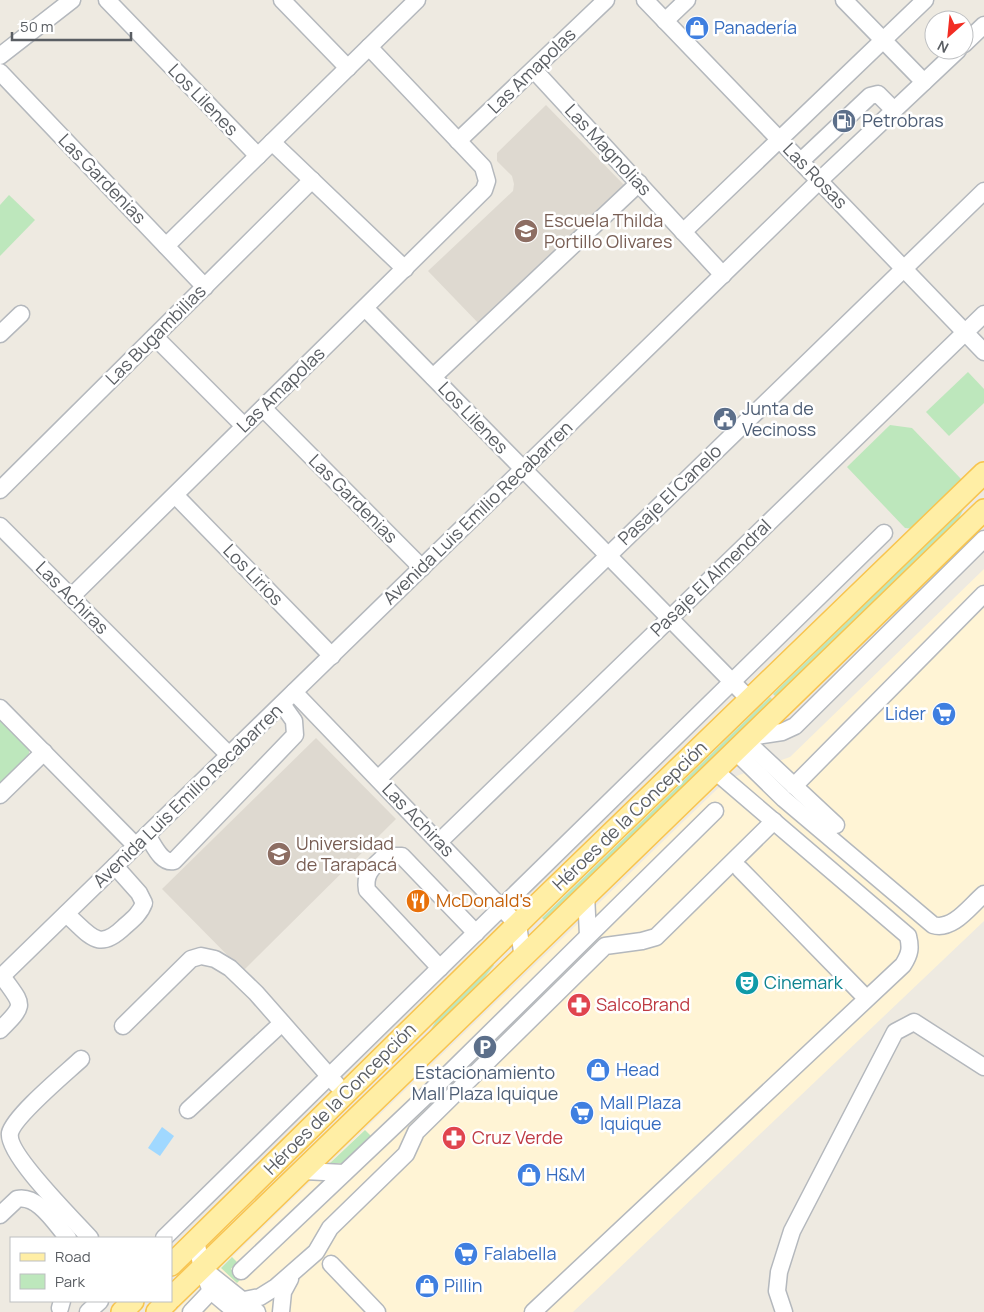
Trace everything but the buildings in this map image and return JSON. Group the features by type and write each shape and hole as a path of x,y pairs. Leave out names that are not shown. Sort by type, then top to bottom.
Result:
{"main road":[{"name":"Héroes de la Concepción","path":"172,1264 984,473"},
{"name":"Héroes de la Concepción","path":"172,1297 743,743 981,519"},
{"path":"157,1312 167,1302"}],"street":[{"path":"0,56 72,0"},
{"name":"Los Lilenes","path":"107,0 258,156"},
{"path":"282,0 348,68"},
{"path":"166,246 417,0"},
{"name":"Las Amapolas","path":"71,597 481,194 487,181 483,167 458,141 606,0"},
{"name":"Las Rosas","path":"645,0 984,352"},
{"path":"665,21 687,0"},
{"path":"844,0 924,82"},
{"path":"683,232 925,0"},
{"path":"974,34 984,25"},
{"path":"369,47 458,141"},
{"name":"Avenida Luis Emilio Recabarren","path":"1,977 820,181 947,60"},
{"name":"Las Magnolias","path":"534,70 723,275"},
{"name":"Las Gardenias","path":"0,72 205,287"},
{"path":"801,161 874,95 878,94 894,110"},
{"path":"847,118 865,138"},
{"path":"272,142 405,269"},
{"name":"Las Bugambilias","path":"0,490 312,180"},
{"path":"433,377 639,183"},
{"name":"Pasaje El Canelo","path":"378,779 984,190"},
{"name":"Los Lilenes","path":"365,308 750,700"},
{"path":"0,334 21,314"},
{"name":"Pasaje El Almendral","path":"439,842 984,314"},
{"path":"155,337 244,426"},
{"name":"Las Gardenias","path":"263,408 422,568"},
{"name":"Los Lirios","path":"175,495 332,656"},
{"name":"Las Achiras","path":"0,527 229,755"},
{"name":"Héroes de la Concepción","path":"165,1237 884,533"},
{"path":"743,743 782,732 794,726 984,539"},
{"path":"794,786 984,594"},
{"name":"Las Achiras","path":"294,692 518,925"},
{"path":"0,708 44,752 141,841 169,862 174,861 295,735 294,721 282,704"},
{"path":"743,743 836,825"},
{"path":"743,743 784,799 933,925 941,928 950,925 984,894"},
{"path":"0,794 44,752"},
{"path":"533,1312 903,965 909,956 911,947 908,936 715,771"},
{"path":"241,1271 430,1092 715,811"},
{"path":"240,1306 268,1292 294,1273 316,1252 330,1228 406,1154 416,1132 598,952 605,946 642,941 656,936 774,821"},
{"path":"440,968 367,890 366,882 370,869 385,856 402,856 476,933"},
{"path":"66,914 96,939 104,941 112,939 141,912 144,903 139,893 115,866"},
{"path":"740,868 866,998"},
{"path":"586,896 588,935"},
{"path":"518,925 523,958"},
{"path":"123,1026 191,959 201,956 215,959 230,968 345,1094"},
{"path":"0,1030 18,1012 20,1006 19,1000 1,977"},
{"path":"784,1312 777,1291 779,1272 792,1231 895,1032 914,1022 984,1067"},
{"path":"188,1110 282,1023"},
{"path":"81,1059 18,1119 10,1134 12,1146 25,1167 89,1237"},
{"path":"304,1171 344,1172"},
{"path":"0,1215 17,1199 30,1199 38,1204 67,1237"},
{"path":"196,1241 202,1268 211,1290 240,1306 257,1312"},
{"path":"331,1264 377,1312"},
{"path":"202,1268 240,1306"},
{"path":"281,1312 282,1292 294,1273"},
{"path":"191,1312 211,1290"},
{"path":"88,1312 99,1302"}],"shaded area":[{"name":"Escuela Thilda Portillo Olivares","path":"546,105 627,188 482,327 428,271 513,191 512,176 497,161 497,153"},
{"path":"984,569 984,921 573,1312 175,1312 728,779 790,757"},
{"name":"Universidad de Tarapacá","path":"316,738 396,819 243,971 162,889"}],"green space":[{"path":"9,195 35,220 0,256 0,205"},
{"path":"968,372 984,389 984,403 949,436 926,412"},
{"path":"890,425 912,428 963,481 915,529 905,528 847,467"},
{"path":"964,508 957,522 776,697 773,694"},
{"path":"770,697 773,700 545,921 542,918"},
{"path":"0,716 30,747 28,758 0,785"},
{"path":"493,964 478,986 426,1038 437,1019"},
{"path":"365,1130 371,1136 342,1163 330,1163"},
{"path":"232,1257 237,1262 231,1269 241,1279 237,1283 221,1268"}],"water":[{"path":"162,1127 174,1136 160,1156 148,1148"}],"place":[{"name":"Panadería","path":"697,28"},
{"name":"Petrobras","path":"844,121"},
{"name":"Escuela Thilda Portillo Olivares","path":"526,231"},
{"name":"Junta de Vecinoss","path":"725,419"},
{"name":"Lider","path":"944,714"},
{"name":"Universidad de Tarapacá","path":"279,854"},
{"name":"McDonald's","path":"418,901"},
{"name":"Cinemark","path":"747,983"},
{"name":"SalcoBrand","path":"579,1005"},
{"name":"Estacionamiento Mall Plaza Iquique","path":"485,1047"},
{"name":"Head","path":"598,1070"},
{"name":"Mall Plaza Iquique","path":"582,1113"},
{"name":"Cruz Verde","path":"454,1138"},
{"name":"H&M","path":"529,1175"},
{"name":"Falabella","path":"466,1254"},
{"name":"Pillin","path":"427,1286"}]}
